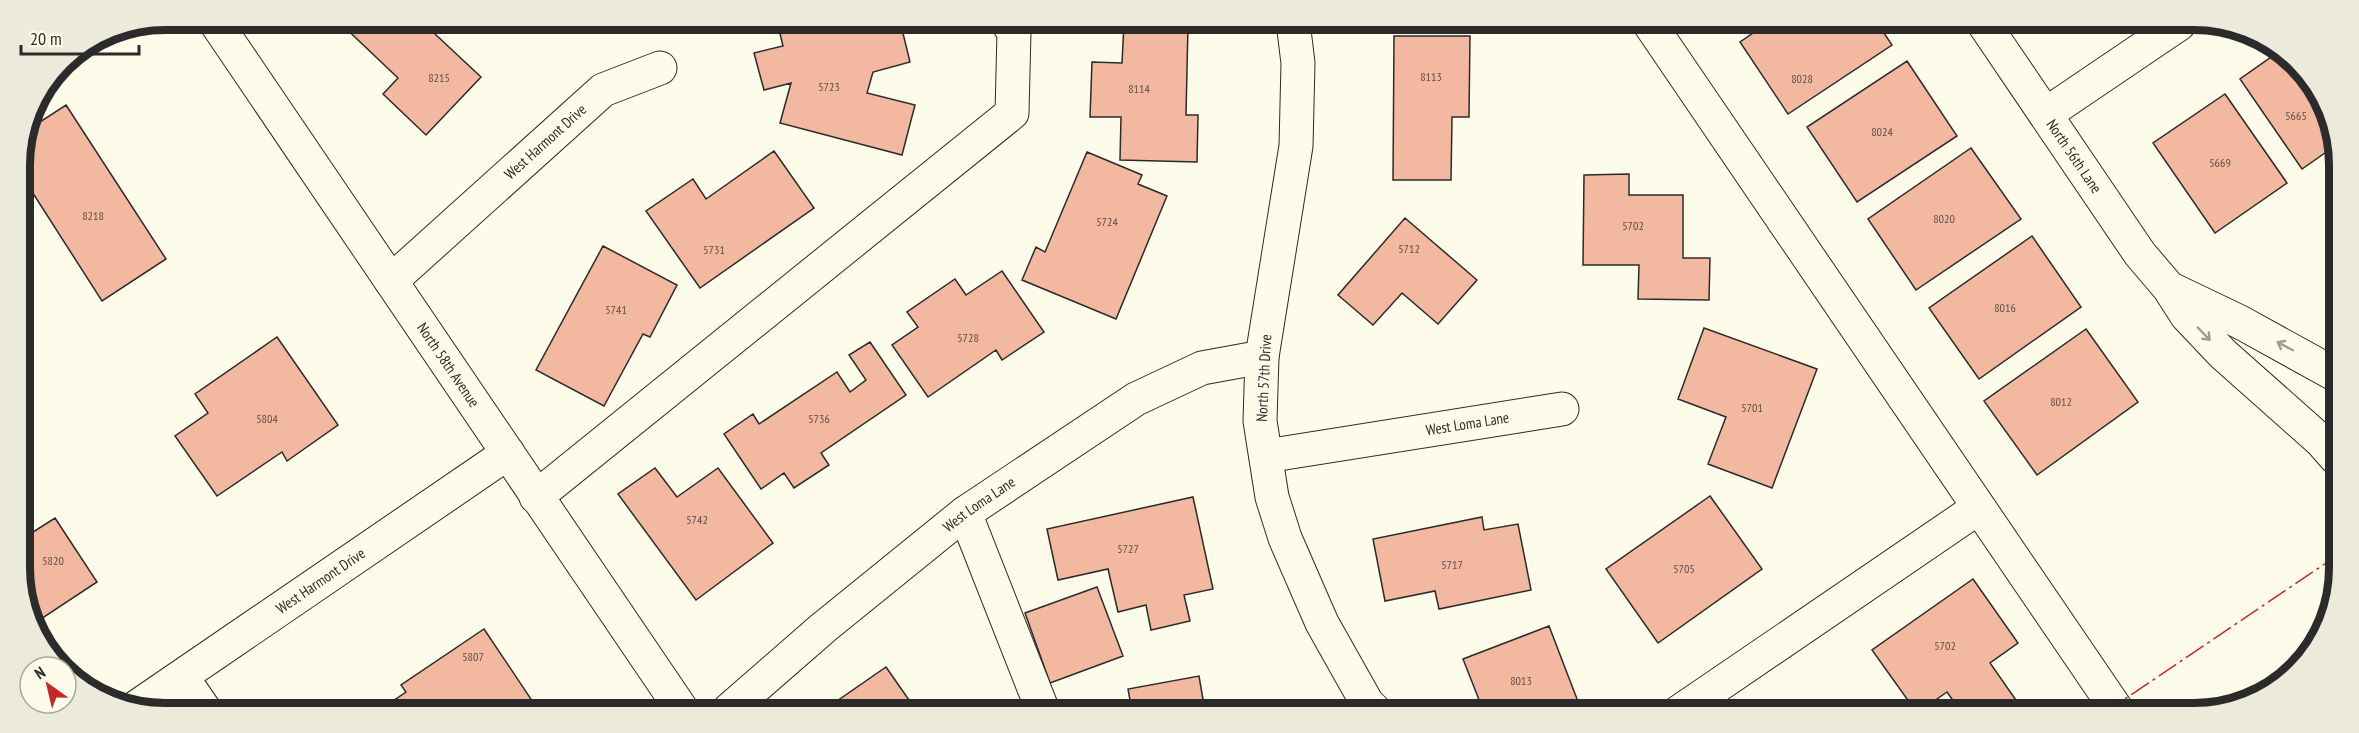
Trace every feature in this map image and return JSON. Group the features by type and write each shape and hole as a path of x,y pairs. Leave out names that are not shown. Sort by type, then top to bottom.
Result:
{"street":[{"name":"North 58th Avenue","path":"221,30 677,703"},
{"path":"536,497 1012,113 1013,30"},
{"name":"North 57th Drive","path":"1294,30 1299,63 1296,146 1262,357 1260,421 1272,496 1290,548 1322,623 1367,703"},
{"path":"1654,30 2112,703"},
{"name":"North 56th Lane","path":"1988,30 2140,254 2169,288 2187,316 2223,354 2329,450"},
{"path":"2046,114 2170,30"},
{"name":"West Harmont Drive","path":"391,281 603,90 660,68"},
{"name":"North 56th Lane","path":"2169,288 2240,322 2329,371"},
{"name":"West Loma Lane","path":"737,703 823,628 965,513 1136,399 1202,368 1262,357"},
{"name":"West Loma Lane","path":"1266,456 1562,410"},
{"name":"West Harmont Drive","path":"145,701 508,453"},
{"path":"1692,703 1978,508"},
{"path":"965,513 1041,703"},
{"path":"182,677 200,703"}],"building":[{"path":"348,30 431,30 481,77 426,135 383,94 398,78"},
{"path":"779,30 902,30 910,62 873,72 867,93 915,105 902,155 780,123 791,83 764,90 754,53 783,46"},
{"path":"1124,30 1188,30 1186,115 1198,115 1197,162 1120,160 1121,117 1090,117 1092,62 1122,63"},
{"path":"1758,30 1882,30 1892,45 1788,114 1740,42"},
{"path":"1394,36 1470,36 1469,117 1452,117 1451,180 1393,180"},
{"path":"2273,56 2283,63 2296,76 2315,105 2322,121 2329,158 2325,153 2302,169 2240,79"},
{"path":"1907,61 1957,136 1857,202 1807,127"},
{"path":"2225,94 2287,183 2215,233 2153,143"},
{"path":"66,105 166,259 102,301 30,189 30,156 36,124"},
{"path":"1971,148 2021,219 1916,290 1868,219"},
{"path":"774,151 814,208 700,288 646,211 693,179 706,199"},
{"path":"1087,152 1142,175 1138,184 1167,196 1116,319 1022,280 1036,247 1045,252"},
{"path":"1629,174 1629,195 1683,195 1683,258 1710,258 1709,300 1638,299 1639,265 1583,265 1584,175"},
{"path":"1405,218 1477,280 1438,324 1402,293 1373,325 1338,295"},
{"path":"2032,236 2081,307 1979,379 1929,308"},
{"path":"603,246 677,285 650,337 643,334 604,406 536,370"},
{"path":"1002,271 1044,332 1002,360 996,350 928,397 892,345 918,327 907,312 955,279 966,295"},
{"path":"1704,328 1817,369 1772,488 1708,464 1726,417 1678,399"},
{"path":"2086,329 2138,402 2037,475 1984,401"},
{"path":"277,337 338,425 287,461 282,452 217,496 175,436 208,413 195,394"},
{"path":"870,342 906,395 821,453 829,465 794,488 784,473 761,489 724,434 753,414 759,424 837,372 850,392 866,380 849,355"},
{"path":"655,468 677,497 718,468 773,543 696,600 618,494"},
{"path":"1710,496 1762,569 1658,643 1606,569"},
{"path":"1193,497 1213,589 1184,595 1190,621 1151,630 1146,605 1118,612 1108,569 1058,580 1047,529"},
{"path":"1482,517 1484,530 1518,524 1531,590 1439,609 1435,591 1385,601 1373,539"},
{"path":"55,518 97,582 40,620 30,577 30,534"},
{"path":"1973,579 2018,643 1990,663 2018,703 1955,703 1947,692 1931,703 1910,703 1872,650"},
{"path":"1097,587 1123,656 1050,683 1025,613"},
{"path":"1549,626 1579,703 1480,703 1463,659"},
{"path":"484,629 534,703 390,703 406,692 401,685"},
{"path":"886,667 911,703 834,703"},
{"path":"1199,676 1204,703 1131,703 1128,689"}],"power":[{"path":"2119,703 2329,561"}]}
